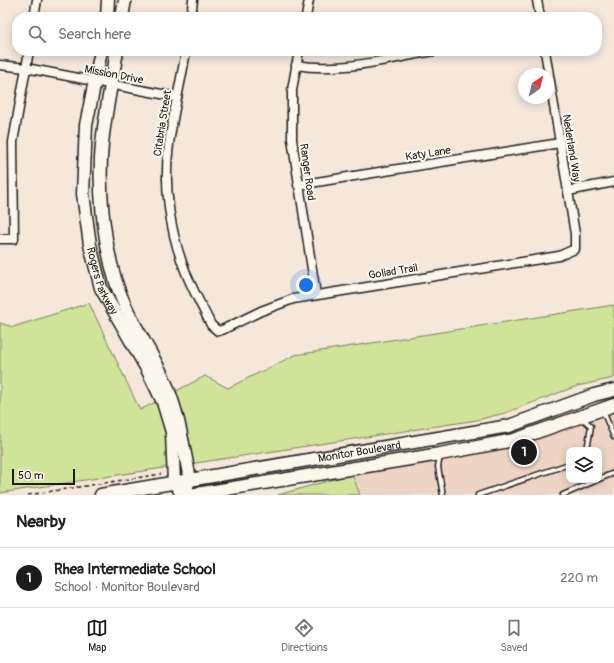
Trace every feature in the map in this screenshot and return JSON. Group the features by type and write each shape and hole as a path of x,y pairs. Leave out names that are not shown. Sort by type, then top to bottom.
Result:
{"street":[{"path":"35,12 37,0"},
{"path":"107,12 108,0"},
{"path":"123,12 124,0"},
{"path":"191,12 192,0"},
{"path":"307,12 309,0"},
{"path":"537,0 539,12"},
{"path":"0,239 14,239 13,142 28,56"},
{"name":"Rogers Parkway","path":"100,56 86,125 83,194 90,245 101,288 147,369 163,402 172,432 174,482"},
{"name":"Rogers Parkway","path":"116,56 102,143 101,162 102,196 108,248 115,280 131,320 155,361 170,393 178,418 190,479"},
{"name":"Citabria Street","path":"185,56 168,146 167,168 171,219 177,247 186,273 211,325 218,331"},
{"name":"Ranger Road","path":"298,56 292,90 291,121 298,185 316,295"},
{"path":"296,65 311,68 340,67 405,56"},
{"name":"Nederland Way","path":"546,56 576,249"},
{"name":"Mission Drive","path":"0,65 26,68 177,97"},
{"name":"Katy Lane","path":"298,185 560,143"},
{"path":"568,191 614,182"},
{"name":"Goliad Trail","path":"218,331 280,303 316,295 559,256 576,249"},
{"name":"Monitor Boulevard","path":"101,495 509,426 594,394 614,390"},
{"name":"Monitor Boulevard","path":"190,495 440,454 514,440 578,416 614,405"},
{"path":"183,495 190,479"},
{"path":"174,482 183,495"}],"lane":[{"path":"602,408 614,437"},
{"path":"578,416 591,426 588,447"},
{"path":"440,454 438,467 443,495"},
{"path":"478,495 566,465"},
{"path":"602,478 614,473"},
{"path":"564,495 591,483"}],"path":[{"path":"28,495 161,474"}],"shaded area":[{"path":"614,411 614,495 360,495 352,474"}],"green space":[{"path":"89,303 140,410 205,376 228,388 295,355 614,305 614,378 577,386 505,413 477,420 0,493 0,323 13,327"},
{"path":"352,474 360,495 278,495"}],"place":[{"name":"Rhea Intermediate School","path":"524,452"}]}
